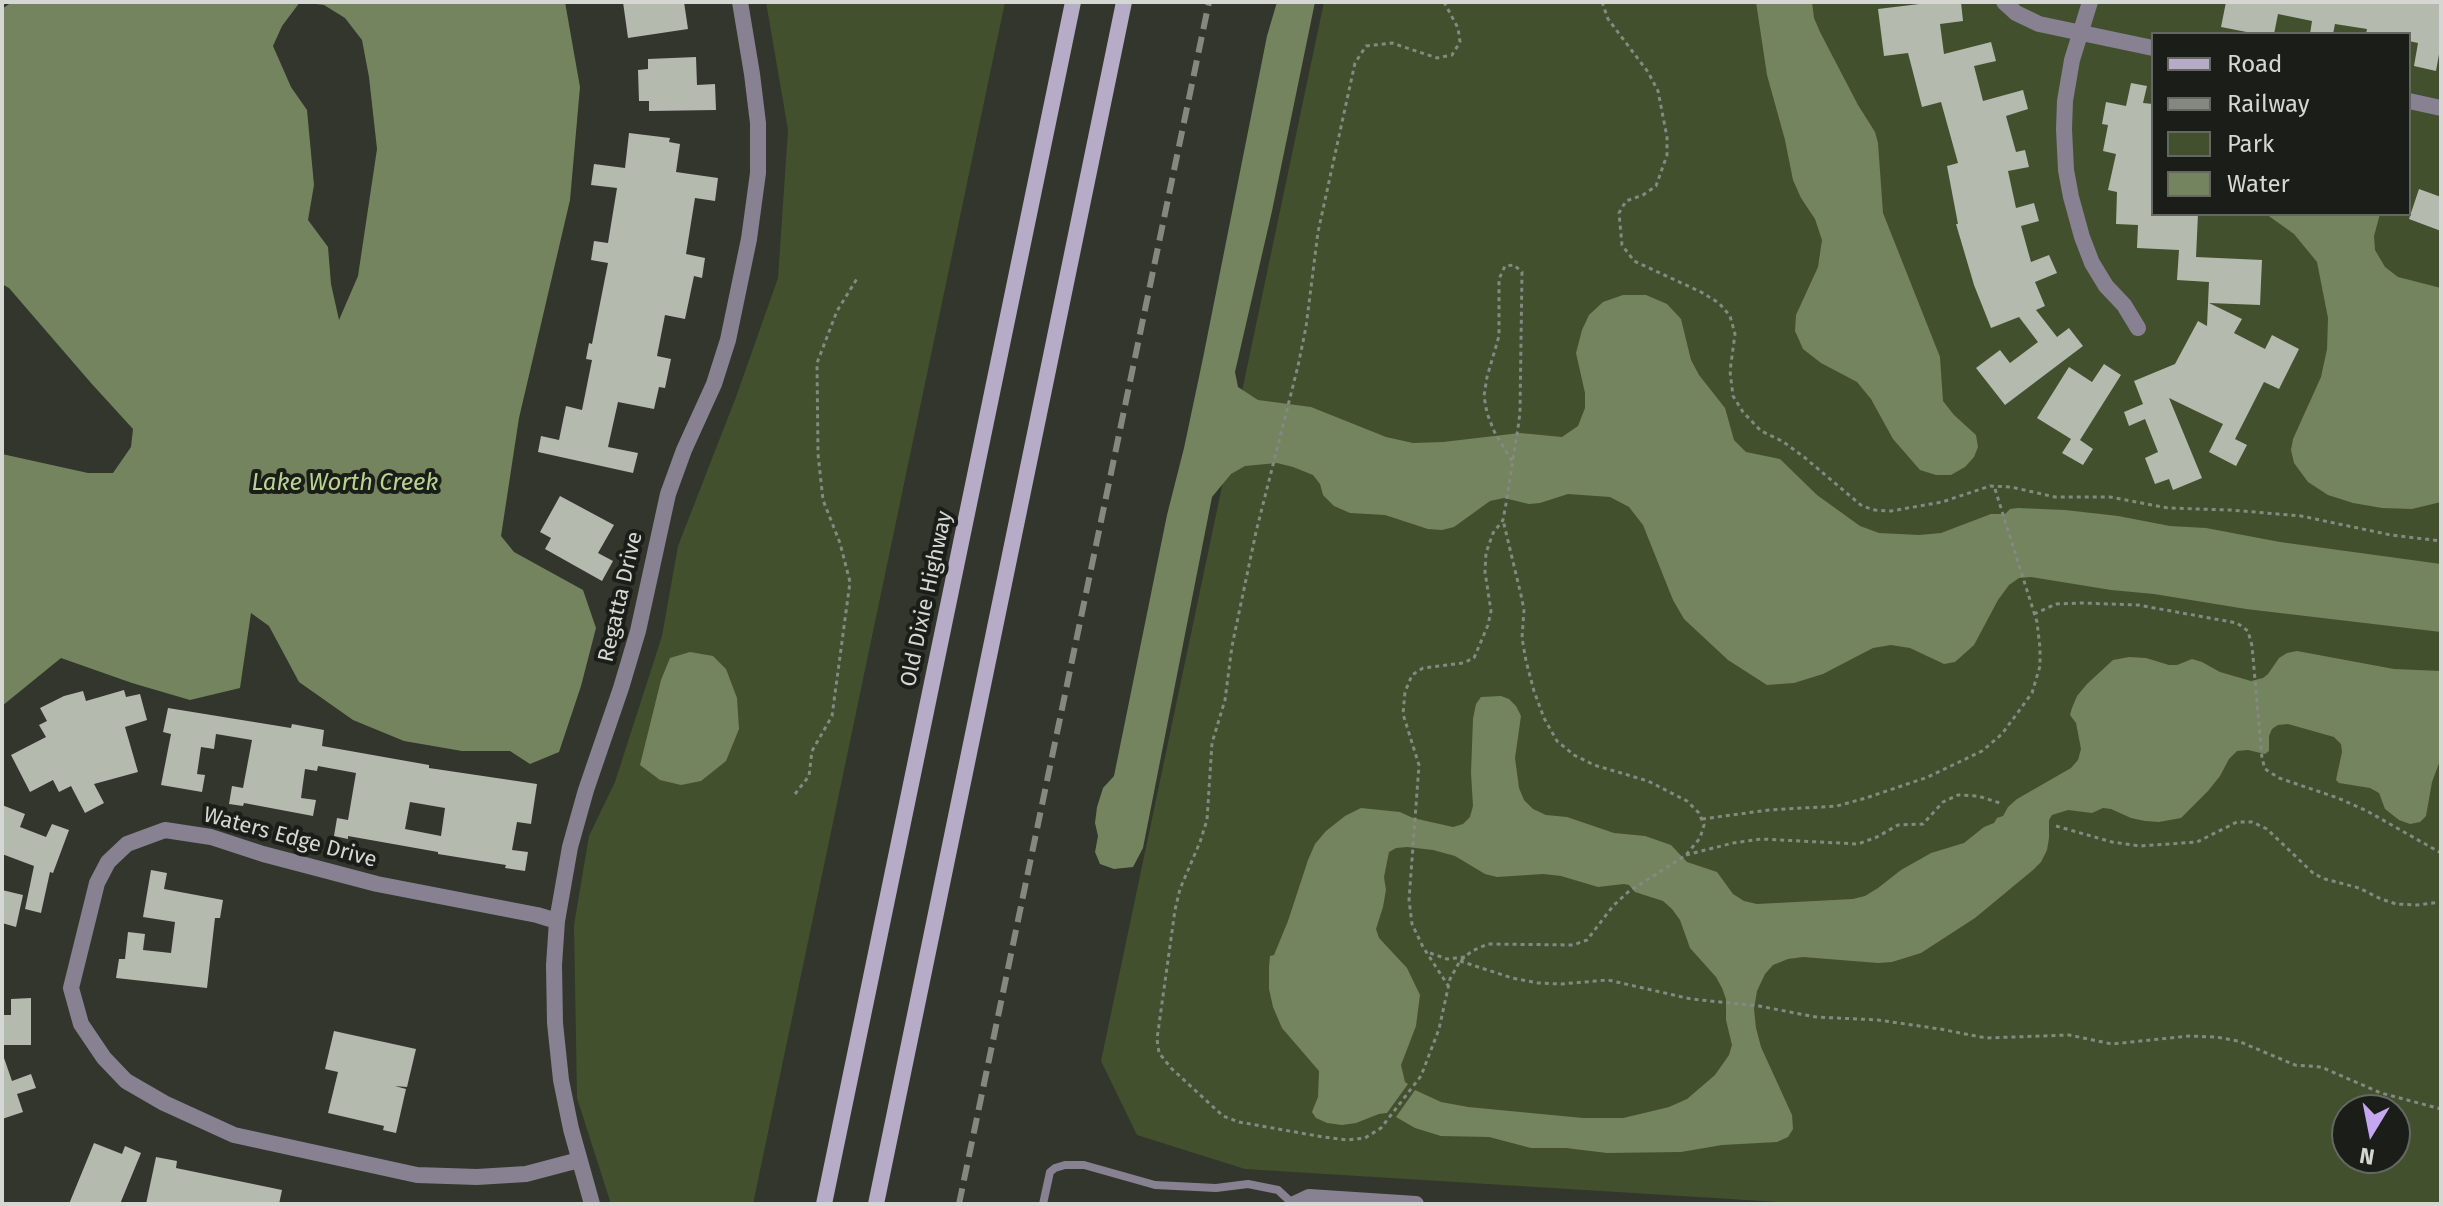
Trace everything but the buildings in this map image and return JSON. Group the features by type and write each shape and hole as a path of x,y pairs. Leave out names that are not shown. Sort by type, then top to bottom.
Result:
{"main road":[{"name":"Old Dixie Highway","path":"824,1204 1073,2"},
{"path":"876,1204 1124,2"}],"street":[{"name":"Regatta Drive","path":"592,1204 561,1080 555,1023 557,921 570,847 638,631 668,494 714,384 728,340 749,239 758,173 758,123 740,2"},
{"path":"2004,2 2026,20 2151,48"},
{"path":"2090,2 2072,60 2064,115 2066,170 2082,237 2098,275 2124,305 2138,328"},
{"path":"2411,101 2441,108"},
{"name":"Waters Edge Drive","path":"557,921 377,884 211,837 165,830 127,844 108,862 97,883 71,988 81,1024 104,1058 126,1081 164,1103 234,1135 417,1175 477,1177 526,1174 579,1160"},
{"path":"1294,1204 1309,1197 1416,1204"}],"lane":[{"path":"1043,1204 1050,1172 1065,1165 1084,1165 1155,1185 1216,1188 1248,1184 1278,1190 1294,1204"}],"path":[{"path":"1444,2 1458,28 1460,42 1452,55 1437,58 1392,43 1366,46 1355,63 1318,232 1298,366 1232,646 1225,700 1212,743 1207,820 1175,910 1157,1039 1159,1053 1223,1116 1239,1122 1347,1140 1365,1138 1381,1128 1421,1076 1460,961 1488,944 1573,945 1587,940 1628,892 1686,855 1700,838 1704,825 1702,819 1687,801 1648,781 1594,765 1574,755 1557,741 1534,691 1522,638 1524,610 1503,520 1518,428 1522,384 1522,272 1514,265 1505,266 1499,279 1499,336 1484,396 1494,431 1512,461"},
{"path":"1602,2 1608,19 1648,72 1658,91 1667,137 1667,155 1656,186 1626,201 1619,213 1622,245 1634,261 1719,303 1730,316 1735,334 1730,371 1733,396 1743,412 1761,431 1804,457 1862,506 1891,511 1994,486 2011,487 2055,497 2110,497 2168,508 2301,516 2391,535 2441,541"},
{"path":"795,794 809,776 812,751 832,716 850,582 840,543 823,500 818,454 817,363 837,311 858,277"},
{"path":"1702,819 1769,810 1837,806 1928,777 1982,751 2002,734 2032,693 2040,666 2037,622 1994,486"},
{"path":"1449,987 1412,924 1410,912 1419,765 1403,714 1405,692 1412,675 1423,668 1463,663 1474,658 1491,611 1485,572 1486,553 1493,533 1503,520"},
{"path":"2034,614 2056,604 2082,603 2161,608 2237,623 2248,631 2252,646 2265,769 2279,778 2338,798 2441,853"},
{"path":"1686,855 1761,839 1858,844 1898,825 1923,824 1943,802 1958,795 1978,796 2003,804"},
{"path":"2056,826 2112,842 2140,846 2197,842 2237,822 2252,822 2267,829 2314,874 2325,879 2359,888 2396,904 2441,902"},
{"path":"1427,952 1447,959 1465,957"},
{"path":"1460,961 1538,983 1608,980 1691,999 1759,1006 1816,1017 1849,1017 1940,1029 1986,1038 2069,1035 2112,1044 2189,1036 2216,1037 2238,1041 2295,1065 2321,1067 2381,1093 2441,1109"}],"green space":[{"path":"766,2 1005,2 753,1204 611,1204 577,1098 574,925 589,836 615,782 662,636 678,546 778,278 788,130"},
{"path":"1324,2 2441,2 2441,1204 1811,1204 1245,1169 1137,1135 1101,1061"}],"water":[{"name":"Lake Worth Creek","path":"12,2 300,2 565,2 580,87 570,200 519,418 501,536 514,552 583,590 596,628 559,752 530,764 510,751 462,751 404,741 353,720 299,682 269,626 251,613 240,688 190,700 61,658 2,706 2,454 88,473 113,473 131,447 133,429 9,288 2,284 2,9","holes":["300,2 324,5 345,18 362,40 377,149 358,276 339,320 331,284 328,247 308,220 314,185 307,110 291,87 273,46 282,26"]},
{"path":"1277,2 1315,2 1235,372 1238,387 1258,400 1311,407 1386,437 1413,443 1520,433 1562,437 1578,426 1585,408 1585,393 1576,353 1589,315 1603,302 1623,295 1646,295 1667,304 1681,319 1691,360 1725,408 1734,440 1746,452 1780,459 1817,495 1860,526 1879,533 1919,535 1941,533 1991,514 2005,514 2010,509 2065,510 2441,564 2441,632 2246,609 2031,577 2019,578 2009,585 1974,645 1955,662 1944,664 1910,648 1891,645 1873,648 1823,674 1794,683 1767,685 1728,660 1684,619 1673,600 1643,525 1629,507 1610,497 1568,494 1529,504 1504,498 1490,501 1454,527 1428,529 1385,515 1350,513 1334,506 1323,495 1313,475 1293,467 1277,463 1245,466 1231,474 1212,497 1143,848 1133,867 1114,869 1100,864 1095,852 1097,807 1103,788 1114,776 1167,515 1203,358 1267,36"},
{"path":"1756,2 1812,2 1820,32 1875,132 1883,213 1940,357 1943,401 1976,435 1978,447 1974,457 1951,475 1920,470 1893,439 1871,399 1857,382 1821,363 1803,349 1795,331 1796,315 1818,267 1822,240 1815,219 1793,180 1767,75"},
{"path":"2269,216 2379,216 2374,236 2375,250 2385,267 2398,277 2441,288 2441,502 2412,509 2353,503 2328,495 2308,482 2294,463 2291,450 2293,439 2321,377 2327,349 2328,318 2317,262 2294,234"},
{"path":"2297,651 2394,669 2441,671 2441,758 2432,782 2426,816 2420,822 2410,824 2399,820 2385,809 2379,793 2370,788 2339,783 2336,780 2342,752 2341,744 2334,737 2288,724 2272,729 2269,751 2265,754 2237,751 2208,791 2181,818 2145,821 2103,808 2092,813 2068,810 2052,815 2047,850 2041,862 1975,918 1921,953 1878,963 1803,957 1788,959 1773,965 1765,974 1757,991 1754,1009 1756,1028 1761,1047 1792,1115 1793,1129 1788,1137 1777,1142 1722,1145 1681,1152 1607,1153 1531,1148 1489,1137 1441,1136 1415,1128 1396,1117 1415,1090 1441,1102 1468,1107 1583,1118 1623,1118 1669,1107 1687,1099 1715,1075 1732,1045 1722,988 1690,948 1680,920 1663,901 1635,892 1624,884 1598,887 1543,874 1497,877 1485,874 1455,856 1407,847 1389,852 1384,877 1386,890 1376,929 1379,938 1407,968 1420,995 1416,1026 1401,1065 1408,1084 1387,1113 1356,1123 1327,1123 1316,1118 1312,1112 1318,1097 1319,1071 1282,1028 1269,989 1270,956 1274,955 1288,921 1308,860 1315,844 1326,831 1361,808 1400,812 1453,827 1463,824 1470,817 1473,806 1473,719 1481,697 1501,696 1509,699 1521,716 1515,758 1519,788 1524,800 1533,809 1614,833 1645,836 1671,845 1687,862 1717,872 1733,894 1744,901 1757,904 1853,899 1865,896 1931,853 1964,843 2003,816 2017,799 2071,768 2078,760 2081,749 2076,723 2070,715 2072,708 2087,684 2113,660 2146,658 2177,665 2192,659 2251,681 2263,678 2279,658"},
{"path":"690,652 713,656 726,669 737,698 739,729 726,761 701,781 681,785 660,780 640,765 661,680 670,658"}],"railway":[{"path":"959,1204 1209,2"}]}
